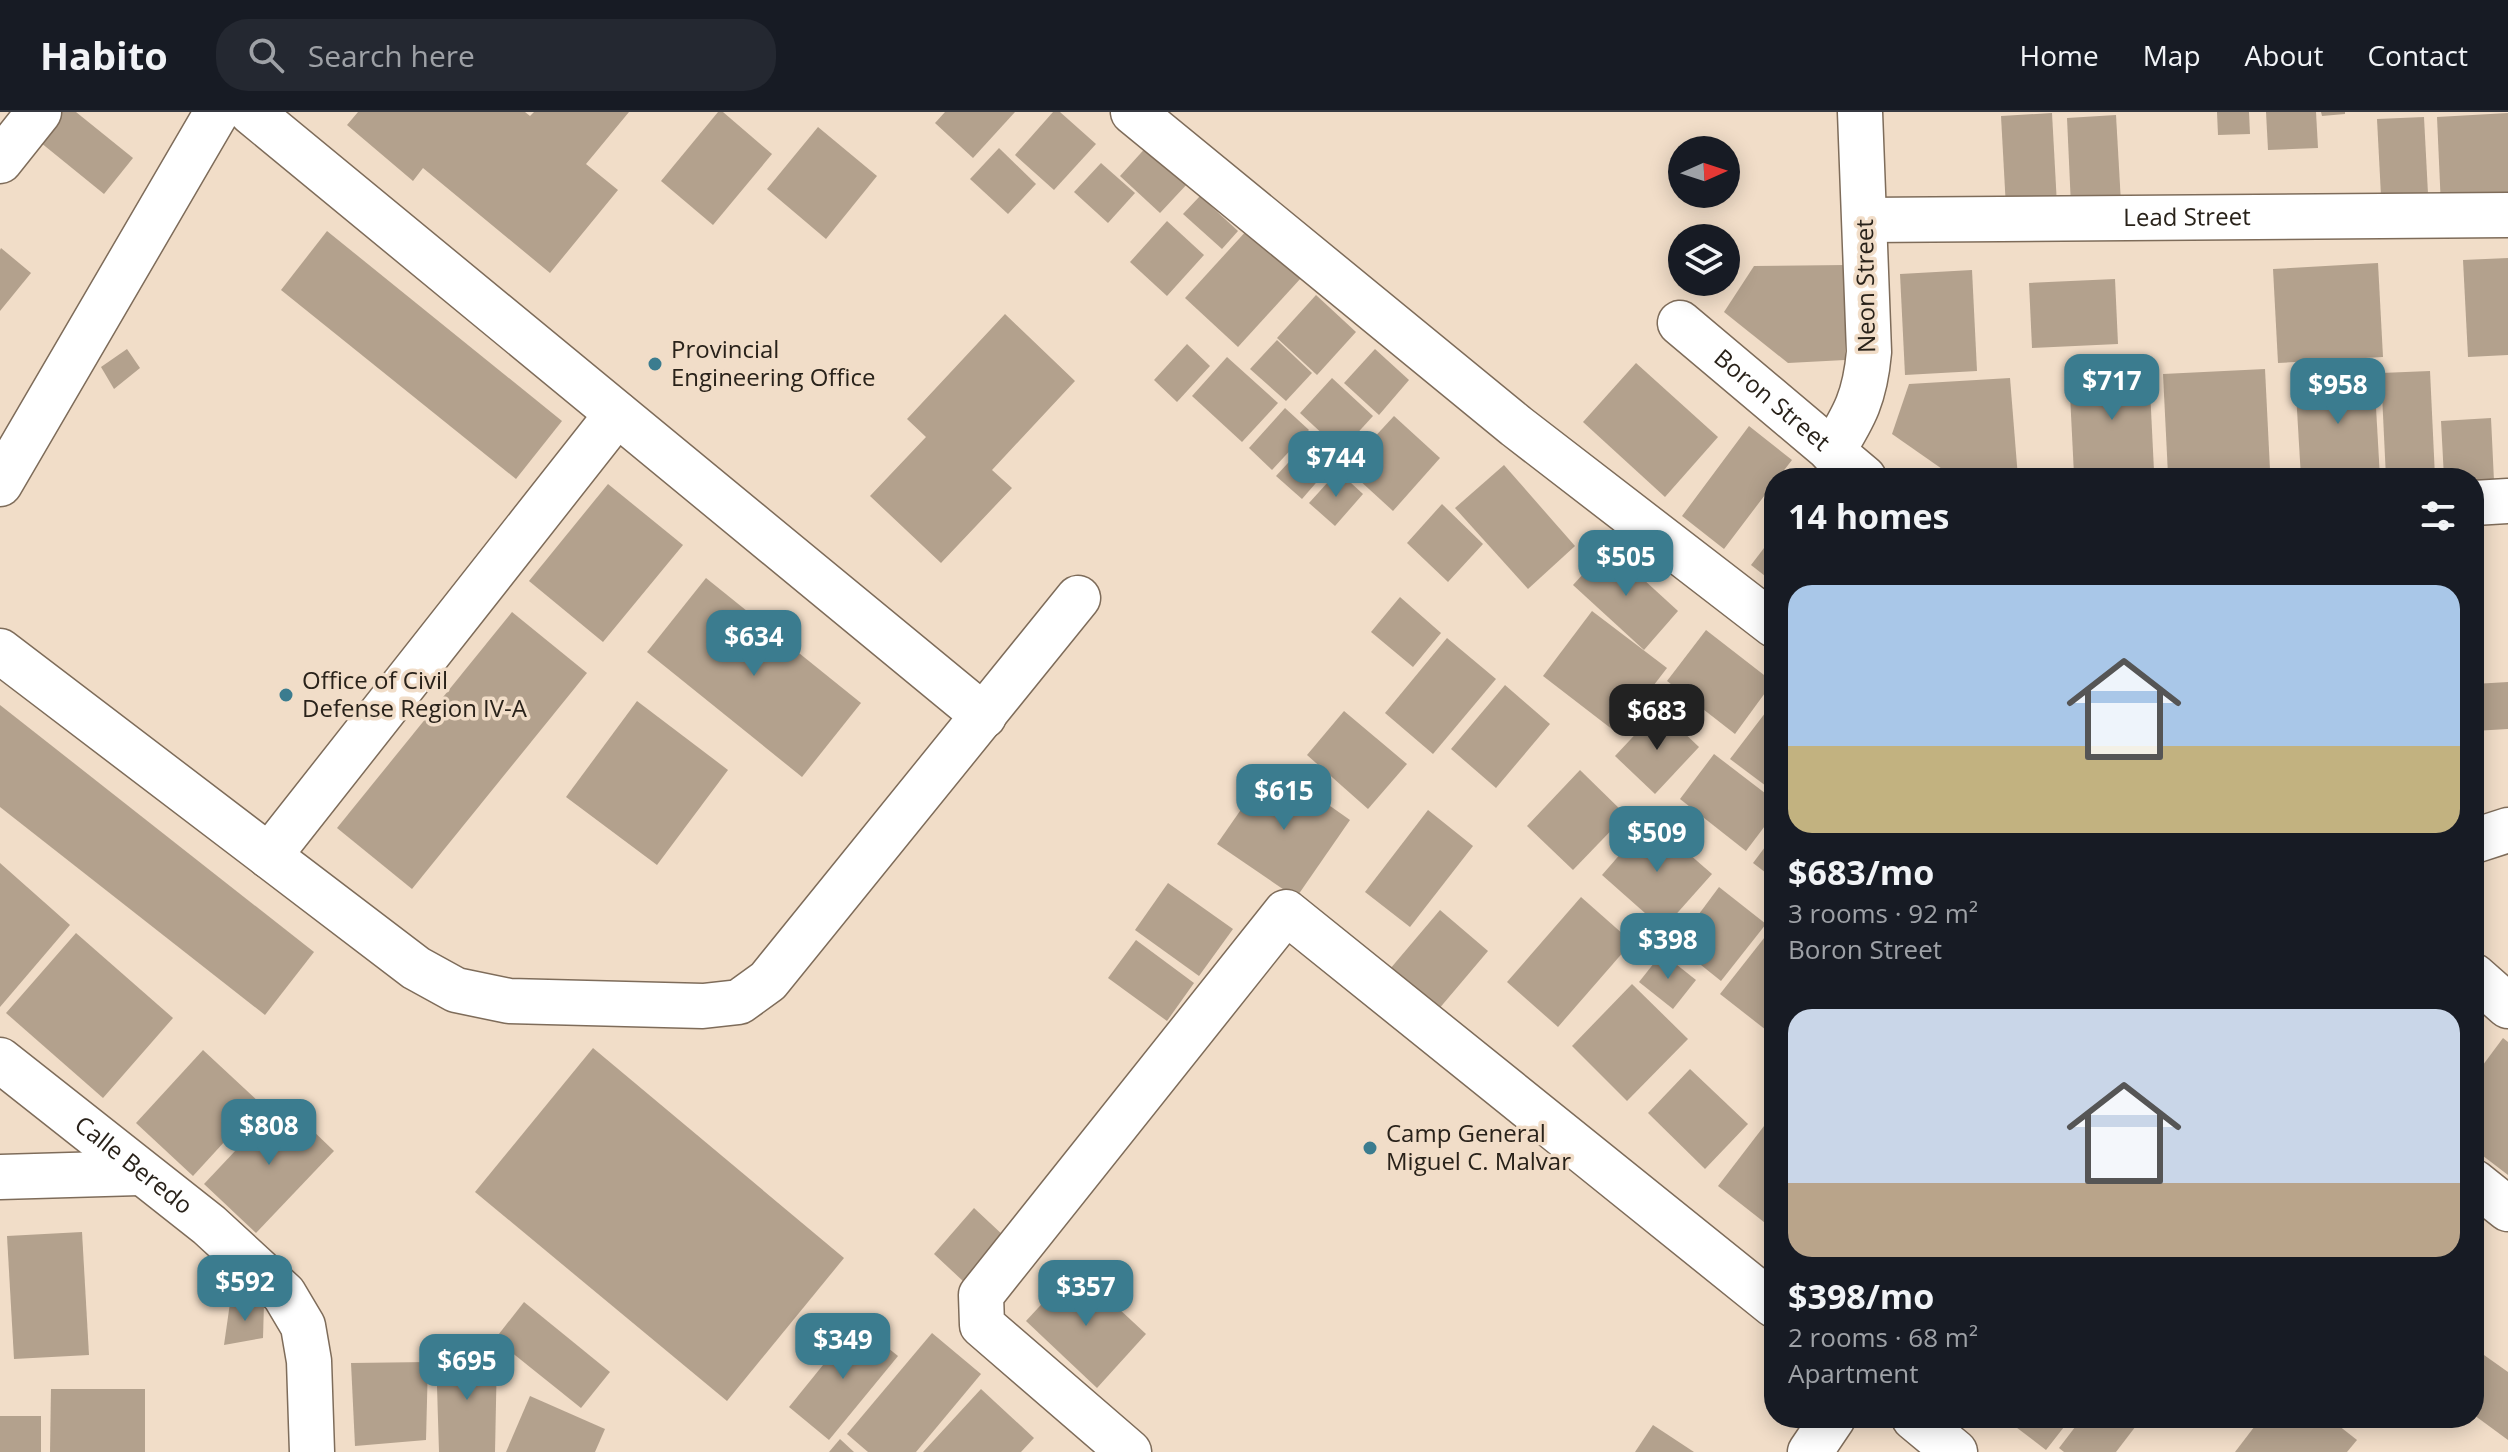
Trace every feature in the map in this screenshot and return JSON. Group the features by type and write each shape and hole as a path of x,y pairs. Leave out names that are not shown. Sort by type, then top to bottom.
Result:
{"street":[{"path":"0,161 39,112"},
{"path":"0,484 217,112"},
{"path":"251,112 984,716"},
{"path":"1133,112 1516,426 1764,617"},
{"name":"Neon Street","path":"1848,465 1856,413 1866,383 1869,352 1860,112"},
{"name":"Lead Street","path":"1865,220 2508,215"},
{"name":"Boron Street","path":"1680,323 1848,465"},
{"path":"269,856 617,414"},
{"path":"2484,502 2508,501"},
{"path":"0,651 416,968 456,990 509,1001 703,1006 739,1002 768,981 1078,598"},
{"path":"2484,838 2508,830"},
{"path":"1129,1452 982,1325 981,1295 1286,912 1764,1297"},
{"path":"2484,985 2508,1006"},
{"name":"Calle Beredo","path":"0,1060 139,1173 209,1225 284,1294 303,1326 309,1361 312,1452"},
{"path":"0,1177 139,1173"},
{"path":"2484,1190 2508,1209"},
{"path":"1810,1452 1826,1428"},
{"path":"1926,1428 1955,1452"}],"building":[{"path":"55,112 76,112 133,158 104,194 35,138"},
{"path":"358,112 525,112 530,116 534,112 629,112 586,164 618,190 550,273 423,168 413,181 347,125"},
{"path":"718,112 723,112 772,154 713,225 661,181"},
{"path":"945,112 1015,112 973,158 935,123"},
{"path":"1053,112 1060,112 1096,144 1054,190 1015,155"},
{"path":"2217,112 2249,112 2250,134 2218,135"},
{"path":"2266,112 2316,112 2318,148 2268,150"},
{"path":"2321,112 2345,112 2345,114 2322,116"},
{"path":"2052,113 2057,205 2006,208 2001,116"},
{"path":"2508,113 2508,203 2441,207 2437,117"},
{"path":"2116,115 2121,203 2071,206 2067,118"},
{"path":"2424,117 2429,213 2382,215 2377,119"},
{"path":"818,127 877,176 826,239 767,189"},
{"path":"1149,144 1189,182 1160,213 1120,176"},
{"path":"999,148 1036,184 1008,214 970,179"},
{"path":"1101,163 1135,193 1108,223 1074,192"},
{"path":"1200,196 1238,231 1222,249 1183,214"},
{"path":"1167,221 1204,255 1167,296 1130,262"},
{"path":"1248,229 1301,278 1238,347 1185,298"},
{"path":"327,231 562,421 516,479 281,290"},
{"path":"0,250 31,273 0,311"},
{"path":"2508,258 2508,355 2468,357 2463,260"},
{"path":"2378,263 2383,357 2278,363 2273,269"},
{"path":"1846,265 1845,360 1788,363 1724,312 1734,296 1740,296 1740,287 1754,266"},
{"path":"1972,270 1977,371 1905,375 1900,274"},
{"path":"2115,279 2118,344 2032,348 2029,283"},
{"path":"1316,295 1356,332 1317,375 1277,338"},
{"path":"1005,314 1075,381 992,470 1012,488 941,563 870,496 926,437 907,419"},
{"path":"1277,340 1312,373 1286,401 1250,369"},
{"path":"1187,344 1210,366 1177,402 1154,380"},
{"path":"127,349 140,368 114,389 101,367"},
{"path":"1375,349 1409,380 1379,415 1344,383"},
{"path":"1227,357 1278,403 1242,442 1192,396"},
{"path":"1636,363 1718,437 1665,497 1583,422"},
{"path":"2149,369 2154,468 2074,468 2069,374"},
{"path":"2265,369 2270,468 2168,468 2163,374"},
{"path":"2430,371 2435,468 2386,468 2381,373"},
{"path":"2374,372 2379,468 2300,468 2295,376"},
{"path":"1332,378 1373,416 1341,451 1300,413"},
{"path":"2010,378 2017,468 1941,468 1892,434 1909,384"},
{"path":"1285,408 1309,430 1272,470 1249,448"},
{"path":"1394,416 1440,458 1393,511 1346,468"},
{"path":"2491,418 2494,481 2484,482 2484,468 2443,468 2441,421"},
{"path":"1749,426 1792,460 1786,468 1764,468 1764,496 1724,549 1682,516"},
{"path":"1310,439 1335,461 1302,499 1276,476"},
{"path":"1504,465 1575,546 1528,589 1455,508"},
{"path":"1338,471 1363,494 1335,526 1309,503"},
{"path":"608,484 683,545 603,642 529,581"},
{"path":"1442,504 1483,544 1448,582 1407,543"},
{"path":"1608,547 1678,611 1644,650 1573,585"},
{"path":"1764,548 1764,575 1751,565"},
{"path":"706,578 861,703 802,777 647,652"},
{"path":"1400,597 1441,633 1413,667 1371,632"},
{"path":"1592,611 1667,668 1617,733 1543,676"},
{"path":"512,612 587,673 412,889 337,828"},
{"path":"1706,630 1764,675 1764,694 1735,734 1667,681"},
{"path":"1447,638 1496,679 1433,754 1385,713"},
{"path":"2508,682 2508,729 2484,730 2484,683"},
{"path":"1505,685 1550,724 1496,788 1451,749"},
{"path":"637,701 728,770 657,865 566,797"},
{"path":"0,705 314,952 265,1015 0,807"},
{"path":"1659,709 1699,747 1655,794 1615,756"},
{"path":"1344,711 1407,764 1368,809 1307,755"},
{"path":"1764,714 1764,784 1730,759"},
{"path":"1714,754 1764,792 1764,827 1746,851 1680,799"},
{"path":"1272,765 1350,820 1296,898 1217,844"},
{"path":"1580,770 1626,815 1573,870 1527,826"},
{"path":"1428,810 1473,846 1410,927 1365,892"},
{"path":"1650,820 1712,874 1663,929 1602,875"},
{"path":"1764,848 1764,871 1753,863"},
{"path":"0,863 70,925 0,1007"},
{"path":"1168,883 1233,929 1199,976 1135,930"},
{"path":"1719,887 1764,922 1764,927 1721,981 1676,945"},
{"path":"1581,897 1632,942 1558,1027 1507,982"},
{"path":"1440,910 1488,951 1438,1010 1390,969"},
{"path":"76,933 173,1018 103,1098 6,1013"},
{"path":"1764,938 1764,1028 1720,994"},
{"path":"1136,940 1194,983 1167,1021 1108,978"},
{"path":"1662,953 1696,980 1673,1009 1639,982"},
{"path":"1632,984 1688,1039 1627,1101 1572,1046"},
{"path":"2503,1038 2508,1042 2508,1175 2484,1157 2484,1064"},
{"path":"593,1048 844,1258 727,1401 475,1192"},
{"path":"203,1050 260,1103 193,1176 136,1123"},
{"path":"1690,1069 1748,1124 1705,1169 1648,1113"},
{"path":"282,1101 334,1151 256,1233 204,1184"},
{"path":"1764,1126 1764,1222 1718,1186"},
{"path":"974,1208 1005,1237 964,1282 934,1254"},
{"path":"82,1232 89,1355 14,1359 7,1236"},
{"path":"1075,1268 1146,1334 1097,1388 1026,1321"},
{"path":"524,1302 610,1372 581,1408 495,1339"},
{"path":"230,1303 264,1303 263,1338 224,1345"},
{"path":"857,1323 898,1356 829,1440 789,1407"},
{"path":"932,1333 981,1374 916,1452 868,1452 847,1434"},
{"path":"436,1354 497,1354 495,1452 439,1452"},
{"path":"2484,1355 2508,1372 2508,1440 2484,1422"},
{"path":"428,1362 426,1440 355,1446 351,1363"},
{"path":"51,1389 145,1389 145,1452 50,1452"},
{"path":"981,1389 1034,1438 1021,1452 923,1452"},
{"path":"530,1396 605,1429 595,1452 506,1452"},
{"path":"0,1416 41,1416 41,1452 0,1452"},
{"path":"1653,1425 1694,1452 1635,1452"},
{"path":"2017,1428 2063,1428 2046,1450"},
{"path":"2074,1428 2134,1428 2116,1452 2064,1452 2059,1448"},
{"path":"2253,1428 2342,1428 2357,1440 2347,1452 2235,1452"},
{"path":"840,1439 854,1452 829,1452"}],"place":[{"name":"Provincial Engineering Office","path":"655,364"},
{"name":"Office of Civil Defense Region IV-A","path":"286,695"},
{"name":"Camp General Miguel C. Malvar","path":"1370,1148"}]}
